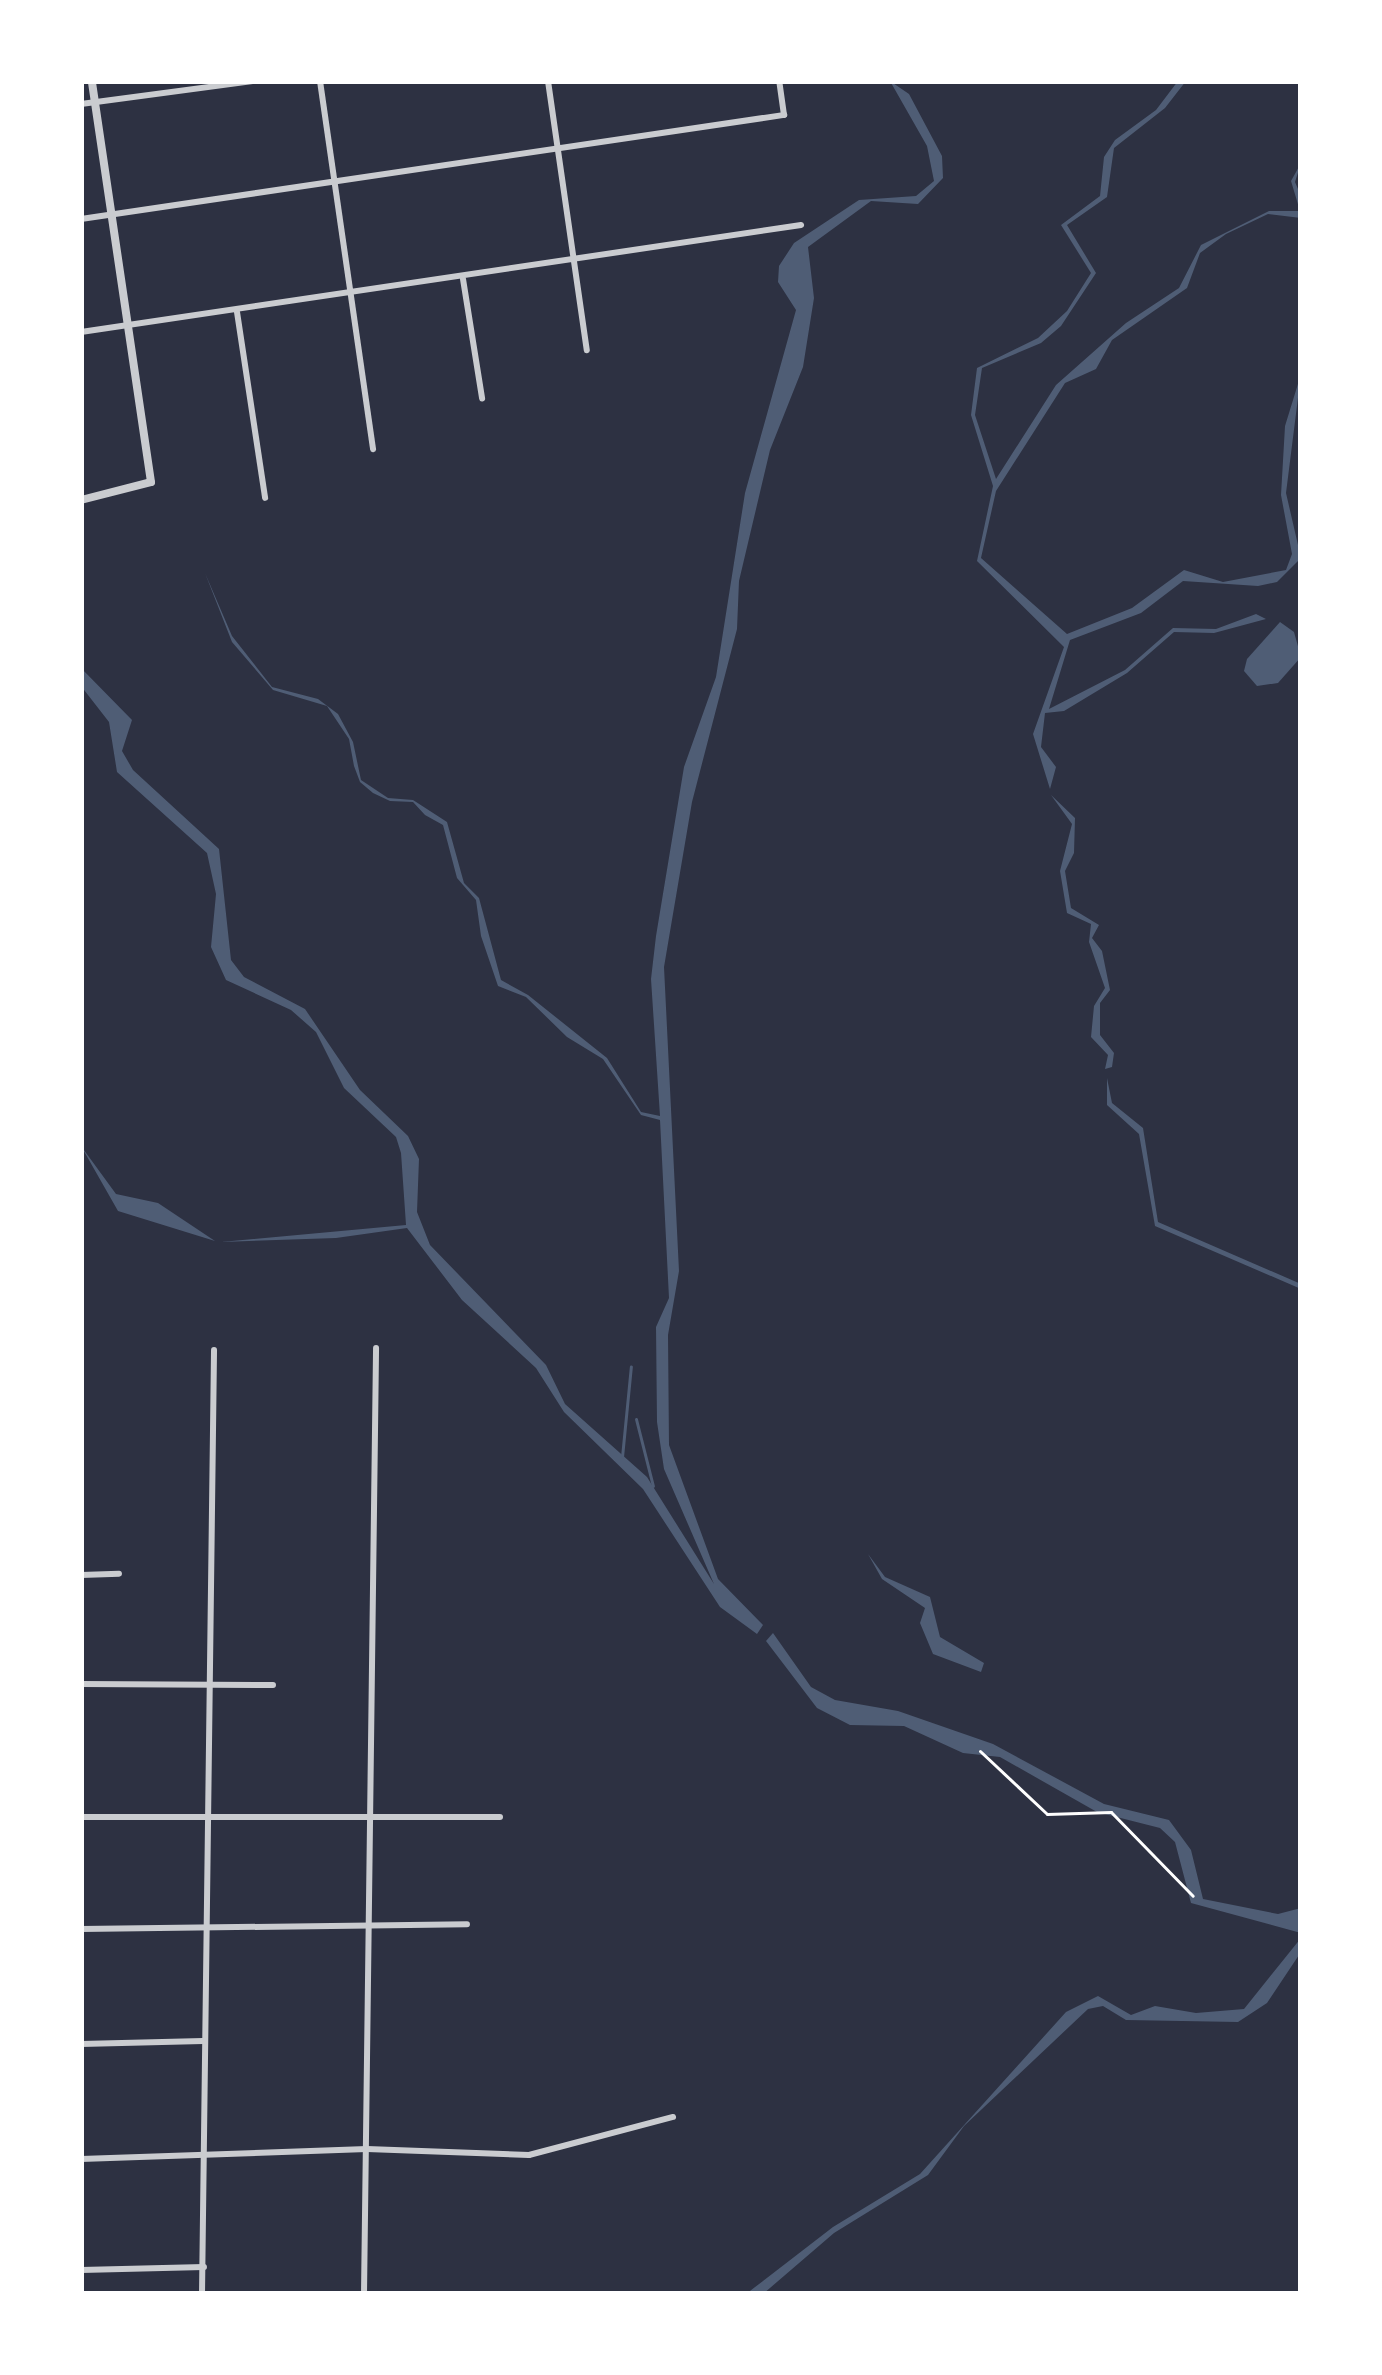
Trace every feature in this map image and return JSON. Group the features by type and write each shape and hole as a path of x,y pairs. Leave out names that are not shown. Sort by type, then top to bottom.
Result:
{"street":[{"path":"81,500 150,486 92,81"},
{"path":"81,104 254,81"},
{"path":"320,81 373,449"},
{"path":"548,81 587,350"},
{"path":"81,219 784,115 779,81"},
{"path":"81,332 463,279 801,225"},
{"path":"463,279 482,398"},
{"path":"237,312 265,498"},
{"path":"364,2294 376,1348"},
{"path":"202,2294 201,1932 214,1350"},
{"path":"81,1575 119,1574"},
{"path":"81,1684 273,1685"},
{"path":"81,1817 500,1817"},
{"path":"81,1929 201,1932 467,1924"},
{"path":"81,2044 203,2041"},
{"path":"81,2159 204,2160 367,2149 529,2155 673,2117"},
{"path":"81,2270 204,2267"}],"path":[{"path":"980,1751 1047,1814 1111,1812 1193,1896"}],"water":[{"path":"890,81 909,94 942,156 943,178 918,204 871,201 808,247 814,298 803,367 770,450 739,581 737,629 692,802 664,967 679,1271 668,1335 669,1445 718,1579 763,1625 757,1634 720,1607 643,1489 564,1412 536,1368 462,1300 407,1228 336,1238 221,1242 406,1225 401,1153 396,1137 344,1088 316,1032 291,1010 226,980 211,947 216,894 207,853 117,772 109,722 81,686 81,668 132,720 122,751 133,770 219,849 231,960 244,977 305,1009 360,1090 408,1136 419,1159 417,1212 430,1245 546,1365 565,1404 647,1477 714,1584 664,1469 657,1422 656,1327 669,1298 660,1120 641,1115 603,1059 567,1037 526,997 498,986 481,936 476,900 457,878 443,825 413,802 390,801 360,782 349,739 327,706 273,690 232,642 205,573 232,636 272,687 318,699 338,714 353,742 361,780 388,798 413,800 447,822 464,883 479,898 501,980 528,995 607,1058 641,1112 660,1116 651,979 656,936 684,767 716,677 745,493 796,310 778,282 779,266 794,243 859,200 916,196 934,181 927,146"},
{"path":"1178,81 1186,81 1165,108 1114,148 1107,197 1067,225 1096,273 1061,326 1041,343 982,368 975,415 996,479 1056,385 1126,323 1179,288 1201,245 1269,211 1300,211 1291,181 1301,163 1295,182 1301,196 1301,218 1268,214 1226,234 1200,253 1187,288 1112,340 1096,369 1065,383 996,491 981,558 1067,634 1132,608 1184,570 1223,582 1286,570 1292,554 1281,495 1285,426 1301,374 1286,493 1301,558 1277,582 1258,586 1183,581 1141,613 1070,640 1049,709 1125,670 1173,628 1216,629 1256,614 1266,619 1214,633 1174,632 1127,673 1064,711 1045,713 1041,747 1056,767 1050,789 1033,734 1064,647 977,561 993,486 971,415 977,368 1038,338 1067,311 1091,273 1061,225 1100,196 1104,157 1115,140 1156,110"},
{"path":"1280,622 1294,632 1301,657 1278,683 1257,686 1244,671 1247,659"},
{"path":"1051,795 1075,818 1074,853 1065,871 1071,908 1099,925 1092,938 1102,951 1110,990 1100,1003 1100,1035 1114,1053 1112,1067 1105,1069 1108,1055 1091,1037 1094,1006 1105,988 1089,942 1091,924 1067,913 1060,871 1072,824"},
{"path":"1107,1078 1112,1103 1143,1128 1158,1222 1301,1284 1301,1289 1155,1226 1139,1134 1107,1105"},
{"path":"81,1146 116,1194 158,1203 215,1241 118,1211"},
{"path":"868,1554 885,1577 930,1597 940,1637 984,1663 981,1672 933,1654 920,1623 925,1608 882,1579"},
{"path":"773,1633 811,1687 835,1700 898,1711 993,1744 1104,1804 1169,1820 1191,1850 1203,1899 1278,1914 1301,1908 1301,1933 1191,1903 1175,1842 1160,1828 1097,1812 1000,1757 963,1753 904,1726 850,1725 817,1708 766,1641"},
{"path":"1301,1938 1301,1952 1267,2003 1238,2022 1126,2020 1103,2006 1088,2009 964,2126 928,2175 834,2233 763,2294 746,2294 833,2227 920,2174 1066,2012 1098,1996 1131,2015 1155,2006 1196,2013 1244,2009"}],"waterway":[{"path":"622,1457 631,1366"},
{"path":"636,1419 653,1486"}]}
